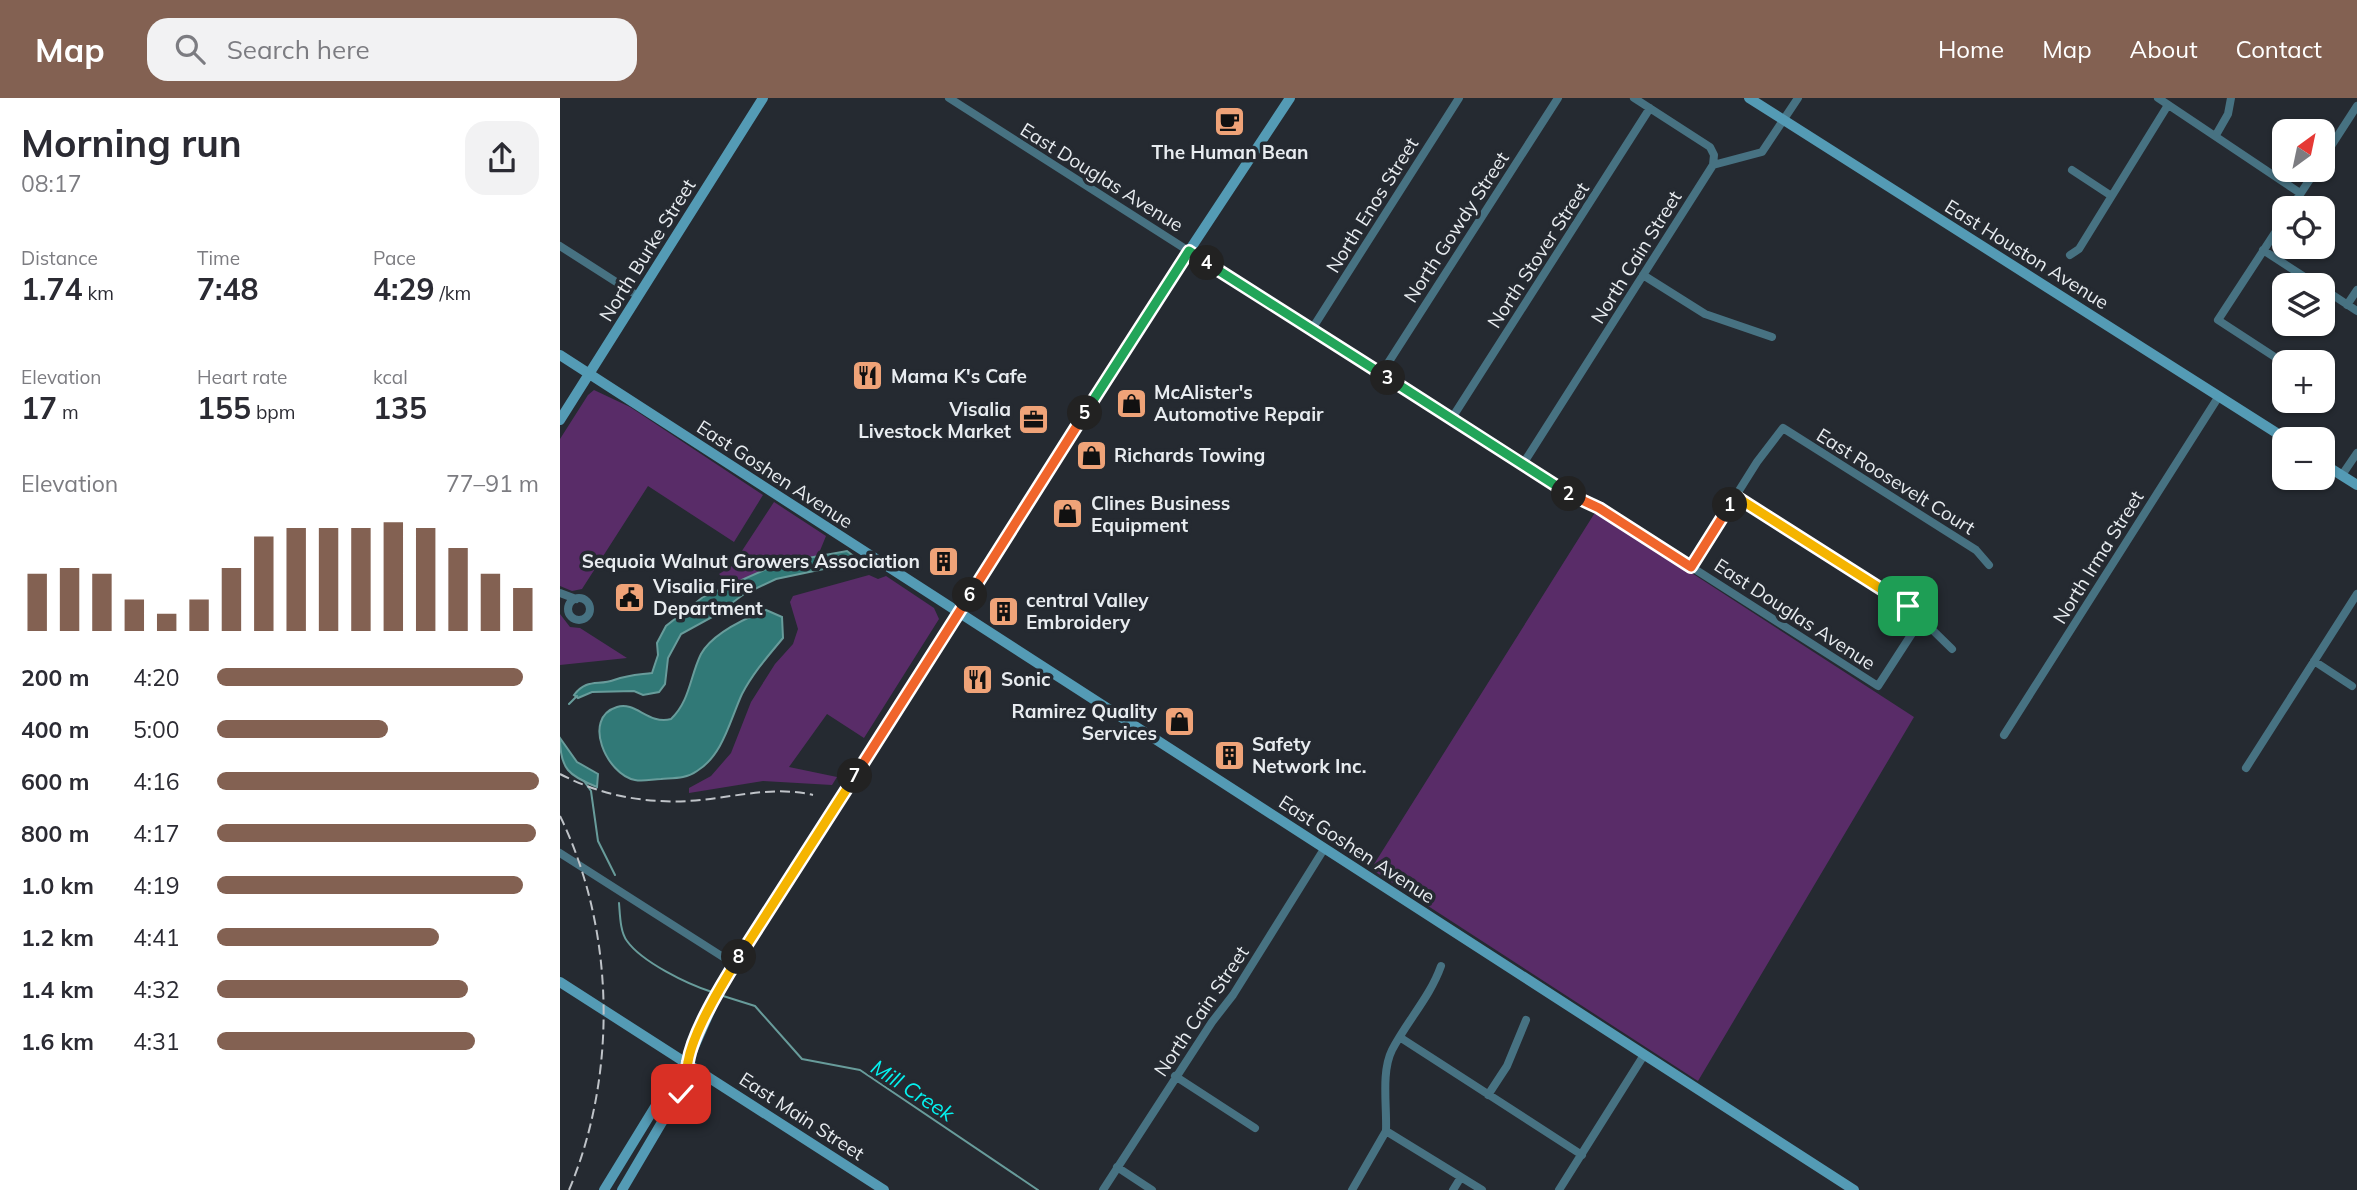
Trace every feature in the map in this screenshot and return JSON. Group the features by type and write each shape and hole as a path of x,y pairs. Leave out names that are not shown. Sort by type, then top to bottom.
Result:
{"street":[{"name":"North Burke Street","path":"560,420 764,98"},
{"name":"East Douglas Avenue","path":"949,98 1523,464 1878,686 1922,618"},
{"path":"622,1190 681,1094 688,1078 687,1063 712,1003 734,964 1189,251 1290,98"},
{"name":"North Enos Street","path":"1312,329 1459,98"},
{"name":"North Gowdy Street","path":"1381,374 1558,98"},
{"path":"1634,98 1710,147 1714,155 1713,165 1759,155 1798,98"},
{"name":"East Houston Avenue","path":"1749,98 2272,430"},
{"path":"2158,98 2301,193"},
{"path":"2216,135 2228,114 2231,98"},
{"path":"2070,255 2079,249 2168,105"},
{"path":"2335,140 2357,106"},
{"name":"North Stover Street","path":"1452,418 1650,108"},
{"name":"North Cain Street","path":"1523,464 1713,165"},
{"path":"2072,170 2110,195"},
{"path":"2299,196 2308,182"},
{"path":"2272,237 2218,320 2272,355"},
{"path":"560,246 638,296"},
{"path":"2263,250 2299,273"},
{"path":"1643,275 1705,314 1772,337"},
{"path":"2347,305 2357,290"},
{"path":"2335,297 2357,311"},
{"name":"East Goshen Avenue","path":"560,355 1854,1190"},
{"name":"North Irma Street","path":"2004,735 2219,396"},
{"name":"East Roosevelt Court","path":"1735,496 1783,428 1976,550 1989,565"},
{"path":"2342,475 2357,453"},
{"path":"2335,471 2357,485"},
{"path":"1691,567 1735,496 1908,606 1952,649"},
{"path":"560,593 588,603 588,616 576,620 560,602"},
{"path":"2246,768 2357,594"},
{"path":"568,611 571,602 576,598"},
{"path":"2314,661 2352,685"},
{"name":"North Cain Street","path":"1103,1190 1175,1076 1233,996 1324,849"},
{"path":"560,853 734,964"},
{"path":"1352,1190 1386,1131 1387,1069 1392,1051 1427,996 1441,966"},
{"name":"East Main Street","path":"560,982 884,1190"},
{"path":"1488,1095 1507,1066 1526,1020"},
{"path":"1401,1038 1582,1154"},
{"path":"1559,1190 1644,1055"},
{"path":"604,1190 677,1071 687,1063"},
{"path":"1175,1076 1255,1128"},
{"path":"1386,1131 1482,1190"},
{"path":"1117,1167 1152,1190"},
{"path":"1453,1190 1461,1177"}],"shaded area":[{"path":"594,390 630,407 763,495 734,542 648,486 582,589 572,591 560,586 560,439"},
{"path":"774,502 826,536 817,558 780,563 730,585 719,574 732,566"},
{"path":"1596,511 1914,717 1698,1081 1371,869"},
{"path":"847,551 852,555 833,567 776,579 744,594 716,615 681,634 668,658 665,684 659,692 643,695 634,691 592,692 578,698 574,695 588,684 652,673 658,655 657,643 666,626 703,597 780,563"},
{"path":"869,575 878,579 886,576 934,608 939,619 864,738 827,714 789,767 837,777 832,785 763,781 689,793 689,788 711,776 731,753 751,702 775,664 793,644 798,629 790,602 793,596"},
{"path":"766,610 782,617 783,638 746,686 720,746 706,764 684,777 645,781 625,776 615,768 602,746 599,734 606,713 624,706 656,719 671,719 682,704 697,662 706,647 730,628"},
{"path":"560,614 570,627 580,628 627,658 560,665"},
{"path":"560,738 577,762 598,774 597,787 579,779 568,770 560,749"}],"waterway":[{"path":"569,704 577,696"},
{"name":"Mill Creek","path":"584,781 591,791 598,841 615,875"},
{"name":"Mill Creek","path":"619,903 623,933 634,949 666,971 712,992"},
{"name":"Mill Creek","path":"720,995 755,1006 802,1059 860,1070 1038,1190"}],"railway":[{"path":"560,774 611,794 646,800 701,800 785,791 813,795"},
{"path":"560,816 578,860 592,906 600,953 604,1002 596,1099 585,1145 569,1190"}],"place":[{"name":"The Human Bean","path":"1230,121"},
{"name":"Mama K's Cafe","path":"868,376"},
{"name":"McAlister's Automotive Repair","path":"1131,403"},
{"name":"Visalia Livestock Market","path":"1034,420"},
{"name":"Richards Towing","path":"1091,455"},
{"name":"Clines Business Equipment","path":"1068,514"},
{"name":"Sequoia Walnut Growers Association","path":"943,561"},
{"name":"Visalia Fire Department","path":"630,597"},
{"name":"central Valley Embroidery","path":"1003,611"},
{"name":"Sonic","path":"978,679"},
{"name":"Ramirez Quality Services","path":"1180,722"},
{"name":"Safety Network Inc.","path":"1229,755"}],"route":[{"path":"681,1094 688,1078 687,1063 721,986 1189,251 1574,497 1599,508 1691,567 1735,496 1908,606"}]}
